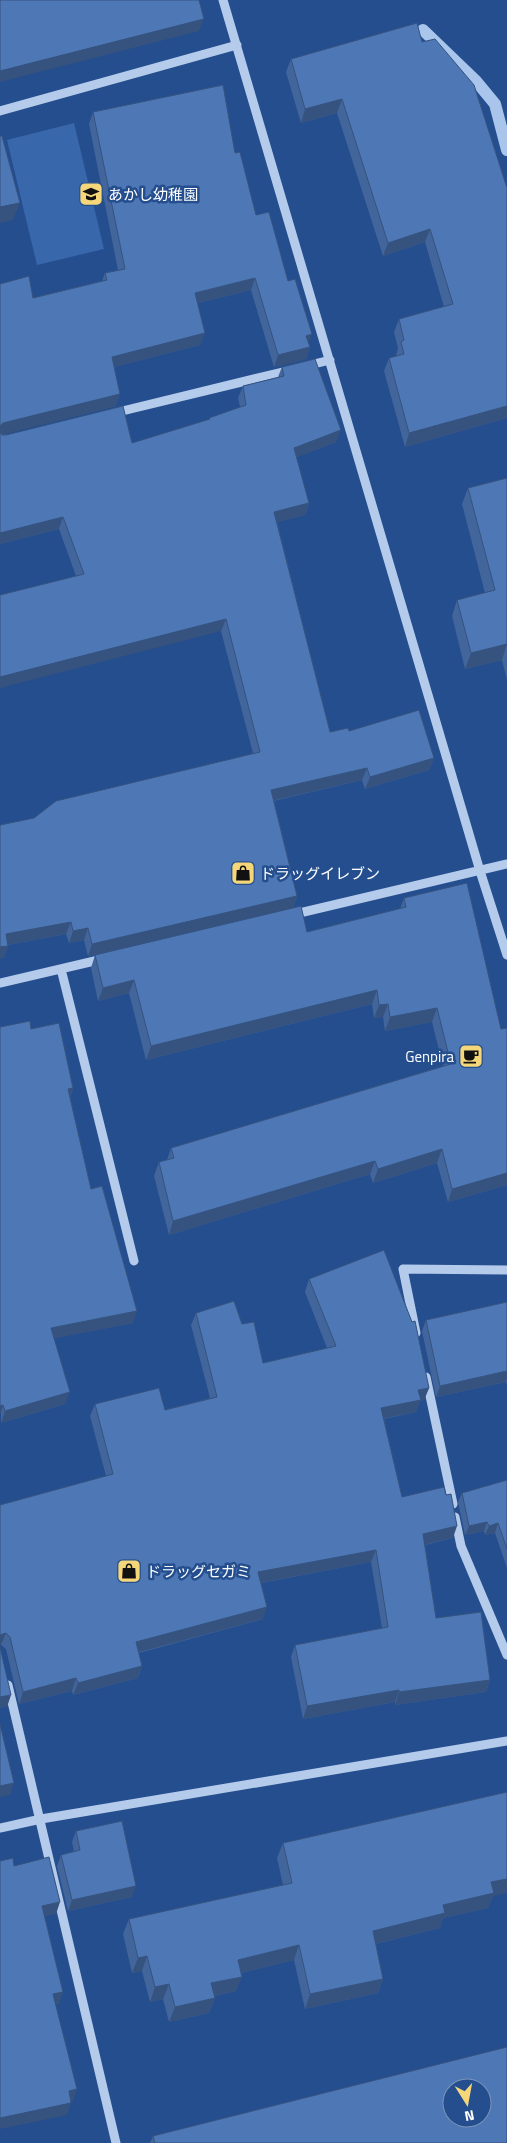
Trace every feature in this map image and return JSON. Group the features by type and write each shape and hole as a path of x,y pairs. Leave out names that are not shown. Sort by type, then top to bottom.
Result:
{"street":[{"path":"223,0 480,871 507,954"},
{"path":"0,111 237,45"},
{"path":"107,415 330,360"},
{"path":"280,918 507,864"},
{"path":"0,983 109,958"},
{"path":"61,969 134,1261"},
{"path":"419,1345 403,1268 507,1270"},
{"path":"423,1364 461,1546 507,1656"},
{"path":"7,1679 116,2143"},
{"path":"0,1828 41,1818 507,1741"}],"shaded area":[{"path":"74,123 104,249 37,265 7,140"}],"building":[{"path":"0,0 199,0 204,19 0,71"},
{"path":"417,23 422,42 435,39 474,85 507,188 507,406 409,433 389,358 404,354 401,342 404,340 399,319 453,304 430,229 388,243 342,99 305,109 291,59"},
{"path":"223,85 235,153 240,152 256,215 269,212 288,281 295,279 312,334 306,336 310,347 278,355 255,278 195,293 205,333 112,357 120,394 3,423 0,426 0,284 29,276 33,298 107,280 105,273 125,269 93,112"},
{"path":"0,136 2,136 20,203 0,207"},
{"path":"315,359 341,430 294,448 309,503 274,512 330,732 348,728 349,731 419,710 434,758 370,777 367,768 271,790 297,896 92,944 88,928 73,931 71,922 6,934 8,946 0,947 0,825 34,818 56,801 260,752 226,619 0,677 0,595 84,574 63,517 0,533 0,432 2,435 6,435 123,406 132,443 210,419 246,405 243,386 284,376 282,367"},
{"path":"507,478 507,644 471,653 457,600 495,590 468,488"},
{"path":"467,883 501,1029 507,1028 507,1173 452,1189 442,1149 378,1169 375,1161 173,1221 159,1162 174,1158 171,1148 451,1064 437,1008 390,1017 388,1004 379,1005 377,990 151,1046 134,980 103,988 95,955 301,906 307,932 406,907 404,898"},
{"path":"30,1021 31,1029 59,1023 73,1088 68,1089 91,1189 102,1186 137,1311 51,1328 70,1392 5,1411 3,1405 0,1406 0,1027"},
{"path":"384,1250 412,1322 415,1321 429,1388 418,1390 421,1400 381,1408 402,1497 444,1487 446,1495 451,1494 457,1526 423,1534 436,1618 481,1612 490,1680 399,1692 399,1690 307,1706 295,1645 388,1627 376,1550 258,1572 267,1607 136,1642 142,1666 78,1683 76,1678 23,1692 10,1637 6,1633 0,1635 0,1505 113,1474 95,1404 159,1388 165,1410 217,1397 196,1313 234,1301 242,1324 254,1322 263,1363 336,1346 309,1279"},
{"path":"507,1302 507,1371 440,1386 426,1320"},
{"path":"507,1480 507,1549 498,1523 489,1526 487,1522 469,1526 462,1493"},
{"path":"0,1647 11,1695 0,1697"},
{"path":"0,1724 14,1783 0,1786"},
{"path":"507,1792 507,1879 491,1882 494,1893 443,1905 445,1913 373,1931 383,1979 310,1994 299,1945 238,1960 242,1977 211,1983 215,1998 175,2007 169,1984 155,1987 147,1956 138,1958 129,1919 292,1883 283,1843"},
{"path":"122,1821 136,1886 72,1900 61,1855 80,1850 76,1831"},
{"path":"49,1857 60,1902 42,1906 63,1992 53,1994 77,2089 69,2091 71,2103 0,2118 0,1861 13,1858 14,1866"},
{"path":"507,2047 507,2143 155,2143 153,2136"}],"waterway":[{"path":"423,30 476,81 495,104 507,150"}],"place":[{"name":"あかし幼稚園","path":"91,194"},
{"name":"ドラッグイレブン","path":"243,873"},
{"name":"Genpira","path":"471,1056"},
{"name":"ドラッグセガミ","path":"129,1571"}]}
